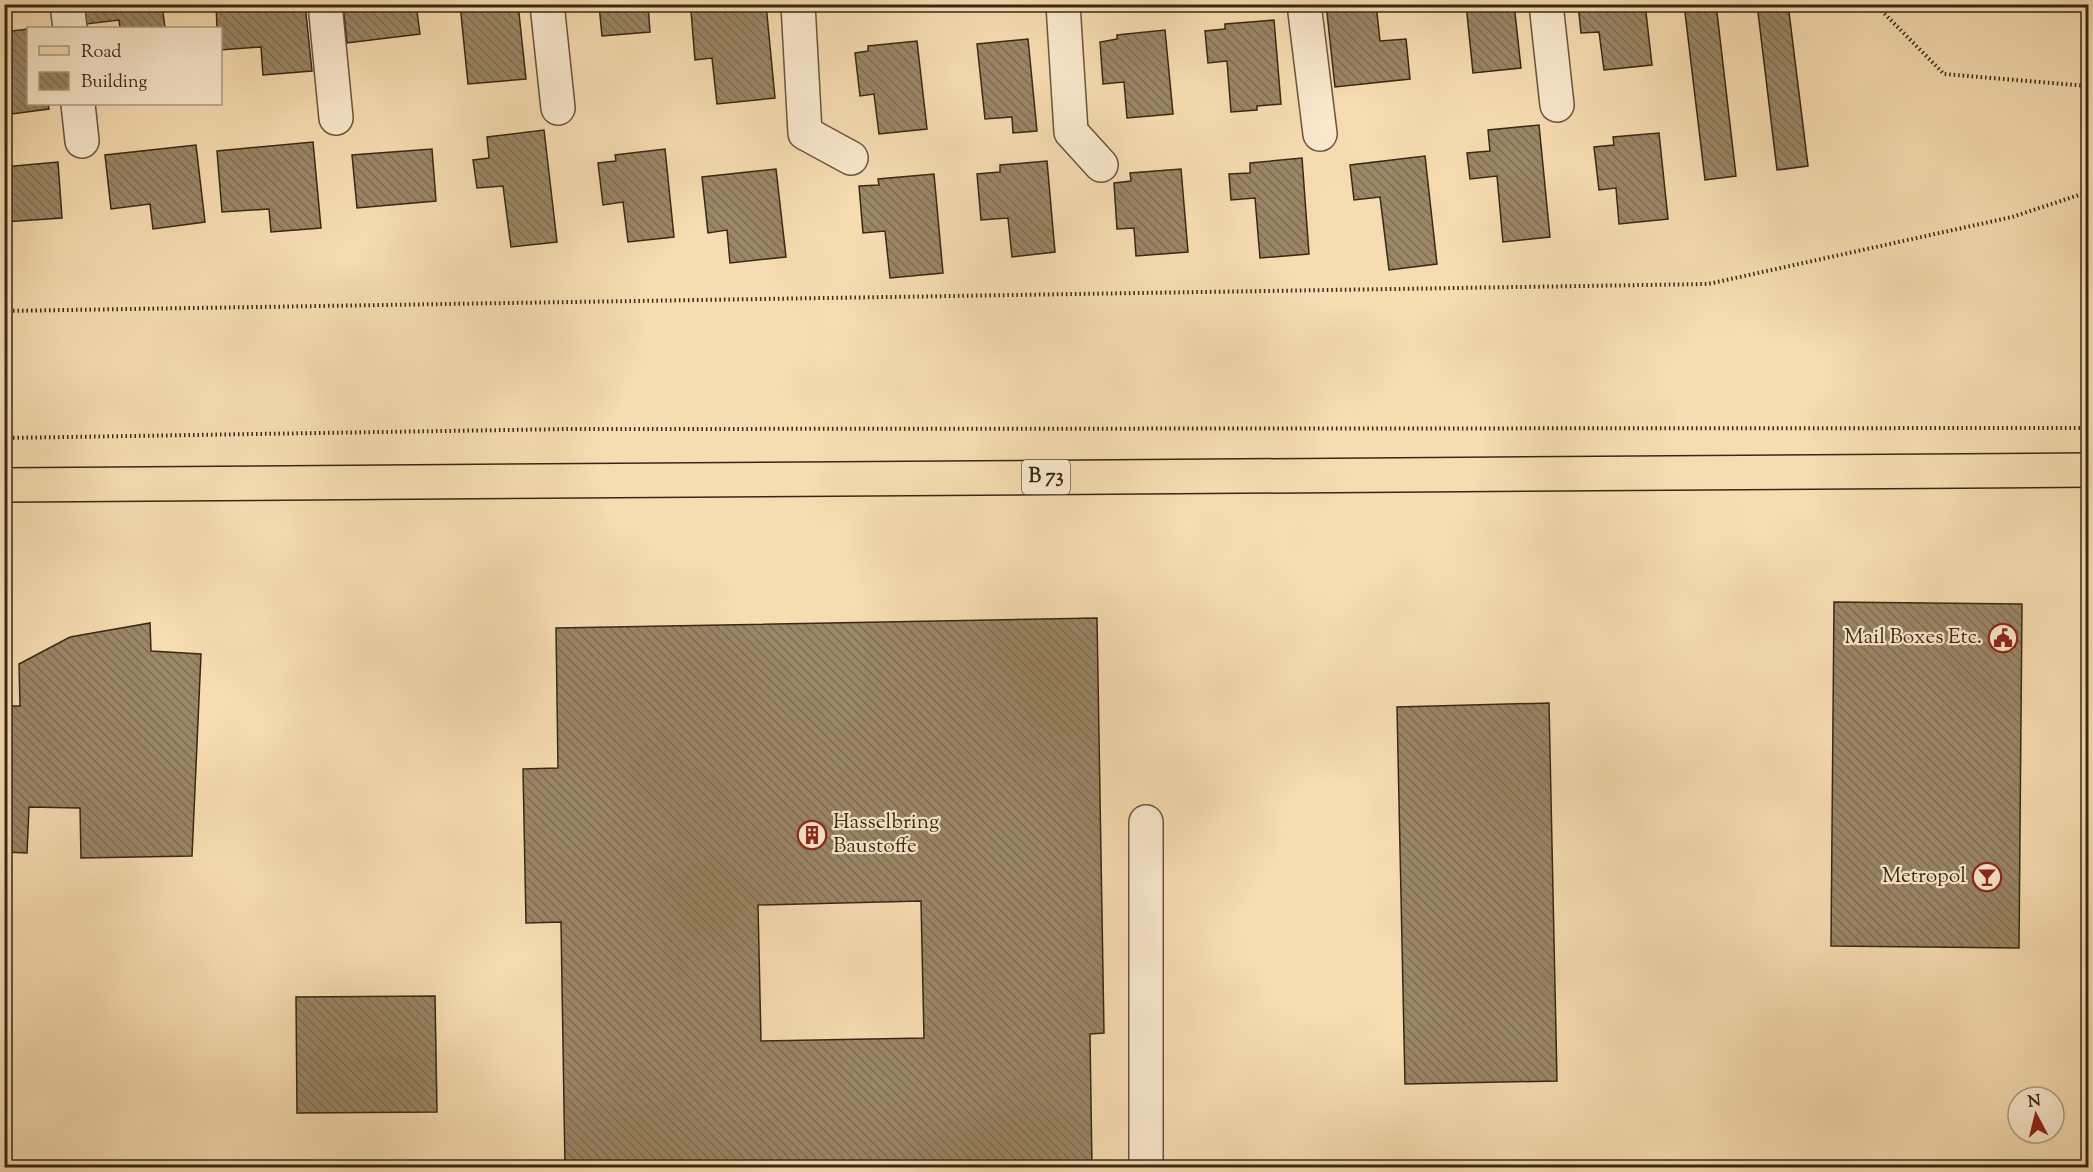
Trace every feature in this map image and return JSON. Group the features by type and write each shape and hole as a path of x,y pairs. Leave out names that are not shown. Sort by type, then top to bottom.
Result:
{"main road":[{"name":"B 73","path":"4,485 2088,470"}],"lane":[{"path":"67,4 69,27"},
{"path":"325,4 336,118"},
{"path":"547,4 558,108"},
{"path":"798,4 805,133 851,158"},
{"path":"1063,4 1071,132 1101,165"},
{"path":"1304,4 1320,134"},
{"path":"1546,4 1557,105"},
{"path":"78,105 82,141"},
{"path":"1146,822 1146,1167"}],"path":[{"path":"1875,4 1944,74 2088,86"},
{"path":"4,311 1708,284 2012,218 2088,192"},
{"path":"4,438 569,429 2088,428"}],"building":[{"path":"83,4 122,4 123,9 162,5 165,27 120,27 119,20 86,24"},
{"path":"216,4 305,4 312,71 263,75 261,47 222,50 222,27 217,27"},
{"path":"343,4 416,4 420,34 347,43"},
{"path":"460,4 518,4 526,79 468,84"},
{"path":"581,4 648,4 650,32 602,36 599,5 581,7"},
{"path":"766,4 775,98 717,104 712,58 695,60 691,11"},
{"path":"1326,4 1376,4 1380,41 1406,39 1410,79 1335,87"},
{"path":"1466,4 1514,4 1521,68 1473,73"},
{"path":"1578,4 1645,4 1652,65 1604,70 1599,32 1581,33"},
{"path":"1684,4 1716,4 1736,176 1705,180"},
{"path":"1757,4 1788,4 1808,166 1777,170"},
{"path":"1274,20 1281,104 1257,106 1257,110 1231,112 1227,61 1208,63 1205,31 1225,29 1225,24"},
{"path":"27,29 27,105 48,105 49,109 12,114 9,88 4,88 4,32"},
{"path":"1165,30 1173,114 1127,118 1124,82 1103,84 1100,42 1117,39 1117,35"},
{"path":"1028,39 1037,131 1013,133 1012,117 985,119 977,44"},
{"path":"917,41 927,129 879,134 874,94 860,96 855,53 868,51 868,46"},
{"path":"1539,125 1550,237 1503,242 1497,176 1470,179 1467,153 1490,151 1488,130"},
{"path":"544,130 557,242 511,247 503,186 477,188 473,160 489,158 487,137"},
{"path":"1659,133 1668,219 1619,224 1616,188 1599,190 1594,147 1614,145 1613,137"},
{"path":"313,142 321,228 271,232 269,209 222,212 217,151"},
{"path":"196,145 205,222 153,229 150,204 111,209 105,155"},
{"path":"432,149 436,201 357,208 352,155"},
{"path":"665,149 674,237 628,242 623,202 603,205 598,163 616,161 615,155"},
{"path":"1425,156 1437,264 1389,270 1380,197 1354,200 1350,165"},
{"path":"1302,158 1309,254 1260,258 1255,198 1231,200 1229,174 1250,173 1250,163"},
{"path":"1047,161 1055,252 1012,257 1008,218 981,220 977,174 1000,172 1000,165"},
{"path":"58,162 62,218 4,222 4,167"},
{"path":"776,169 786,257 730,263 727,230 708,233 702,177"},
{"path":"1181,169 1188,252 1136,256 1134,228 1117,229 1114,183 1131,181 1130,173"},
{"path":"934,174 943,273 890,278 885,231 863,233 859,186 879,185 878,179"},
{"path":"1834,602 2022,604 2019,948 1831,946"},
{"name":"Hasselbring Baustoffe","path":"1097,618 1104,1033 1090,1034 1092,1168 565,1168 561,922 526,923 523,769 558,768 556,628","holes":["921,901 924,1038 761,1041 758,905"]},
{"path":"150,623 151,651 201,654 192,856 81,858 80,808 29,807 27,853 4,852 4,706 20,706 19,664 70,637"},
{"path":"1549,703 1557,1081 1405,1084 1397,707"},
{"path":"435,996 437,1112 297,1113 296,997"}],"place":[{"name":"Mail Boxes Etc.","path":"2003,638"},
{"name":"Hasselbring Baustoffe","path":"812,835"},
{"name":"Metropol","path":"1987,877"}]}
